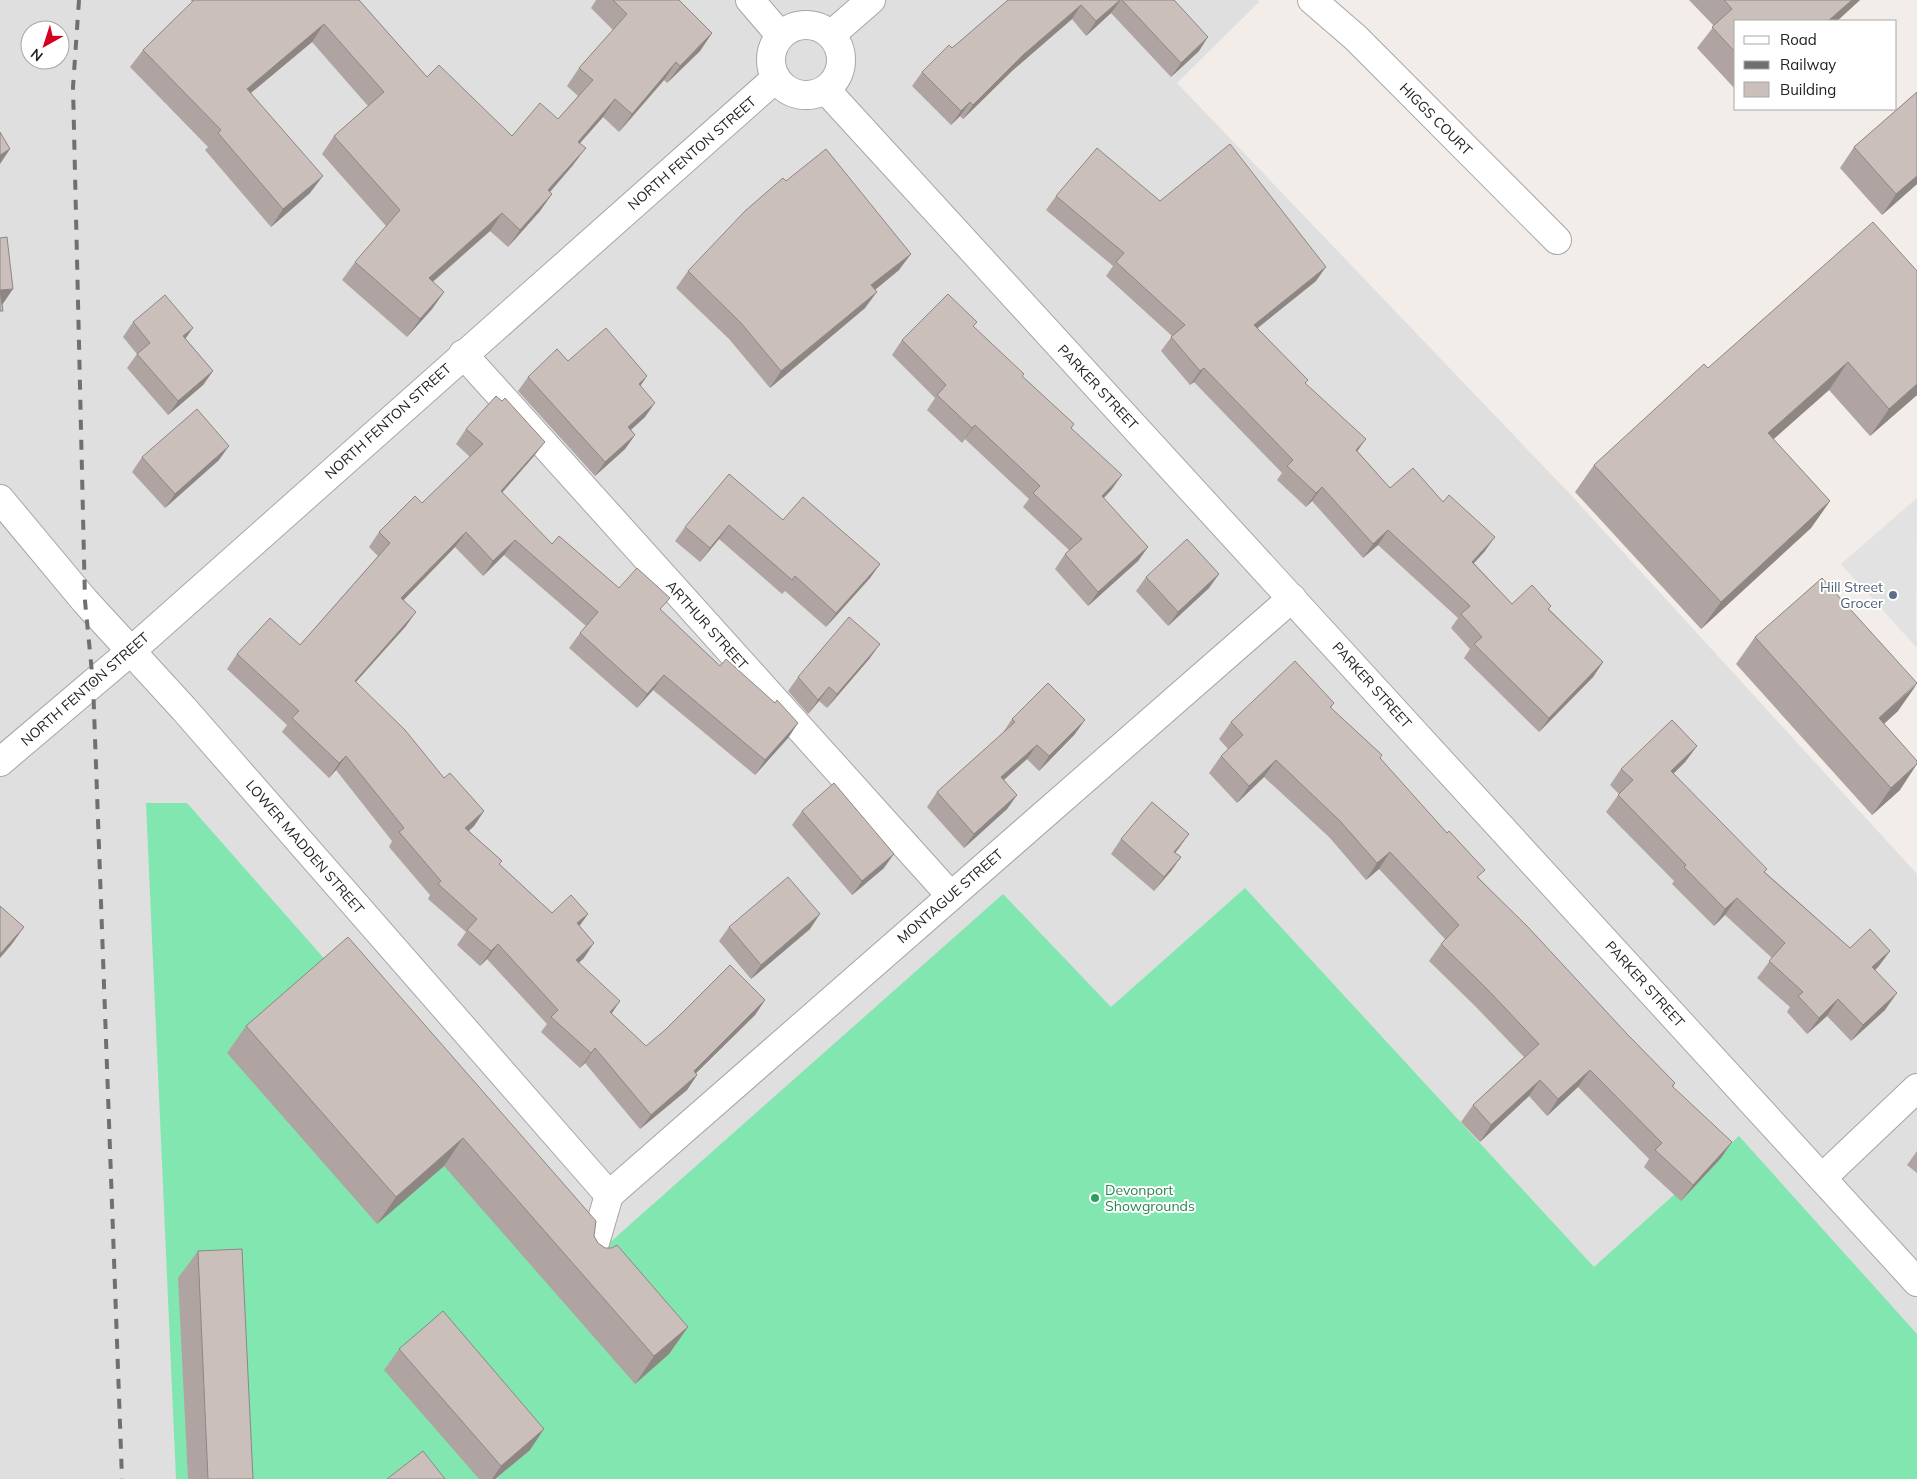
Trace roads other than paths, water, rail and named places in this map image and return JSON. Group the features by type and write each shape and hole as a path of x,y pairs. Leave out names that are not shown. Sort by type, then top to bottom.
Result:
{"street":[{"path":"750,0 780,35"},
{"path":"832,34 871,0"},
{"name":"HIGGS COURT","path":"1312,0 1356,38 1557,240"},
{"path":"802,24 815,25 832,34 839,44 842,57 841,69 835,81 826,90 807,96 794,94 784,87 776,78 772,67 771,55 780,35 802,24"},
{"name":"NORTH FENTON STREET","path":"0,762 131,651 463,354 776,78"},
{"name":"PARKER STREET","path":"826,90 1917,1282"},
{"name":"ARTHUR STREET","path":"463,354 951,896"},
{"name":"LOWER MADDEN STREET","path":"0,499 85,601 184,709 609,1195"},
{"name":"MONTAGUE STREET","path":"609,1195 1292,598"},
{"path":"1822,1178 1917,1088"},
{"path":"590,1260 609,1195"}],"railway":[{"path":"79,0 73,87 85,601 93,683 122,1479"}],"place":[{"name":"Hill Street Grocer","path":"1893,595"},
{"name":"Devonport Showgrounds","path":"1095,1198"}]}
